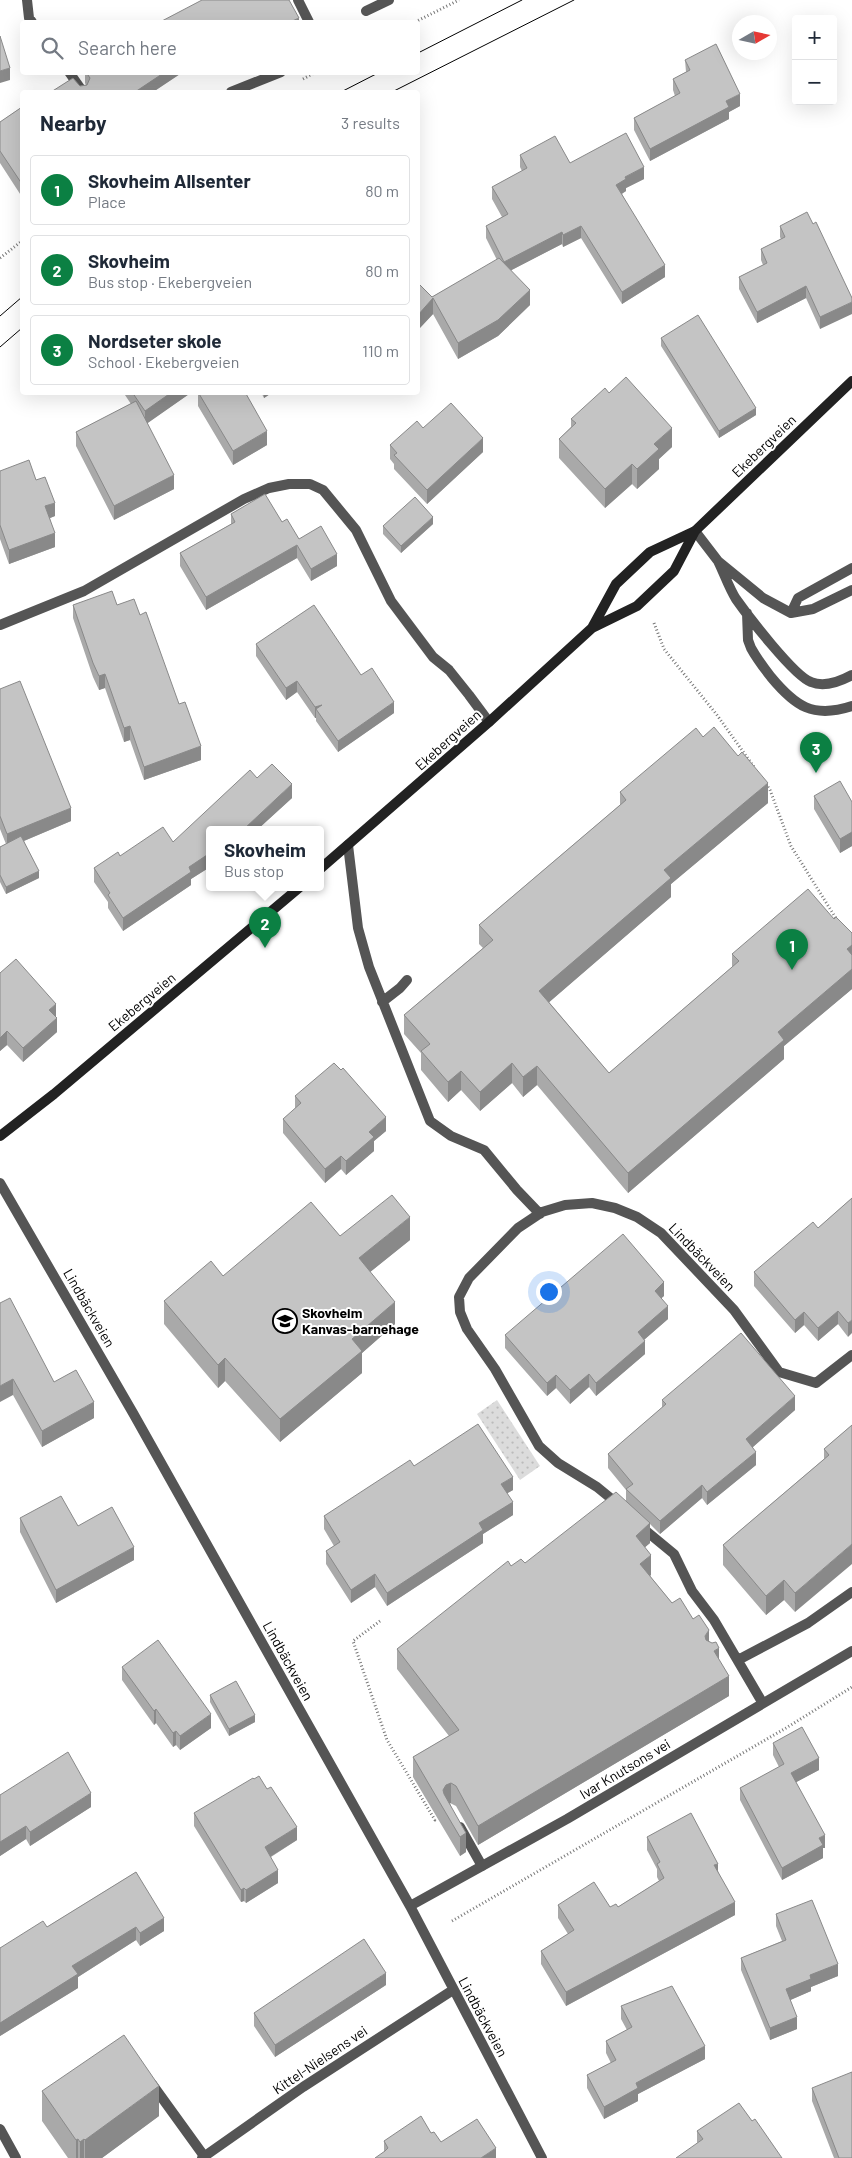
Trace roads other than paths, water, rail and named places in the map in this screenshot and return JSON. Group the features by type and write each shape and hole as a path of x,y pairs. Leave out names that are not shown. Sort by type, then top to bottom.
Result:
{"main road":[{"name":"Ekebergveien","path":"324,866 489,722 592,628 637,606 674,571 695,531 852,381"},
{"name":"Ekebergveien","path":"592,628 616,584 650,552 695,531"},
{"name":"Ekebergveien","path":"0,1136 75,1076 295,891"}],"street":[{"path":"26,0 30,20"},
{"path":"298,0 308,20"},
{"path":"366,11 389,0"},
{"path":"71,75 82,90"},
{"path":"236,90 274,75"},
{"path":"0,625 84,591 244,499 269,488 289,484 310,484 324,490 356,530 391,601 433,657 449,670 489,722"},
{"path":"695,531 718,561 736,599 798,673 812,683 838,682 852,675"},
{"path":"718,561 763,598 791,613 813,609 852,590"},
{"path":"791,613 798,598 852,568"},
{"path":"747,613 748,640 751,648 787,695 796,703 812,709 833,711 852,706"},
{"path":"348,845 358,928 382,1002 430,1121 451,1136 484,1150 517,1190 540,1214"},
{"path":"382,1002 400,988 406,980"},
{"name":"Lindbäckveien","path":"0,1184 128,1405 410,1906 542,2158"},
{"name":"Lindbäckveien","path":"762,1702 738,1660 725,1649 714,1620 692,1590 674,1554 643,1529 597,1486 558,1463 539,1446 495,1369 467,1329 460,1312 459,1297 469,1278 518,1228 540,1214 565,1205 592,1203 615,1208 637,1216 661,1233 734,1310 779,1372 816,1383 852,1355"},
{"path":"738,1660 808,1623 852,1592"},
{"name":"Ivar Knutsons vei","path":"410,1906 567,1819 762,1702 852,1651"},
{"path":"450,1810 482,1866"},
{"name":"Kittel-Nielsens vei","path":"143,2072 203,2157 303,2087 453,1990"},
{"path":"0,2129 16,2158"}],"tram line":[{"path":"420,52 522,0"},
{"path":"396,90 574,0"},
{"path":"345,90 374,75"},
{"path":"0,316 20,299"},
{"path":"0,347 20,330"}],"place":[{"name":"Nordseter skole","path":"816,773"},
{"name":"Skovheim","path":"265,948"},
{"name":"Skovheim Allsenter","path":"792,970"},
{"name":"Skovheim Kanvas-barnehage","path":"285,1321"}]}
